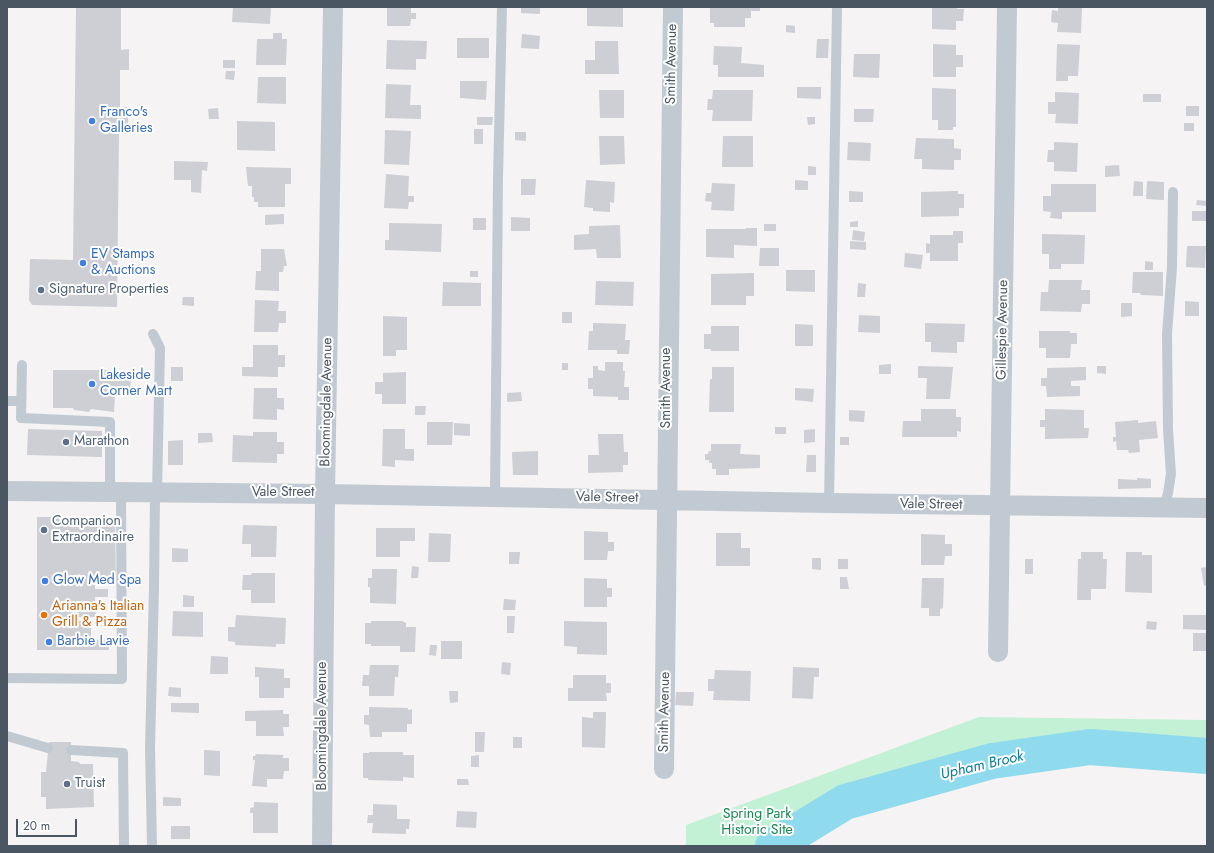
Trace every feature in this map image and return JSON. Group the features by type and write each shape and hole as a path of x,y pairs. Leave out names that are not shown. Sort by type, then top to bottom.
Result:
{"street":[{"name":"Bloomingdale Avenue","path":"322,846 325,494 333,7"},
{"name":"Smith Avenue","path":"664,769 673,7"},
{"name":"Gillespie Avenue","path":"998,652 1007,7"},
{"name":"Vale Street","path":"7,491 495,496 1000,506 1207,508"}],"lane":[{"path":"495,496 498,178 502,7"},
{"path":"829,503 837,7"},
{"path":"1164,507 1171,474 1168,429 1167,334 1172,267 1173,192"},
{"path":"152,846 150,748 160,348 153,334"},
{"path":"7,678 122,679 115,493 110,422 21,418 22,365"},
{"path":"7,401 21,401"},
{"path":"7,736 48,748"},
{"path":"71,750 123,753 124,846"}],"green space":[{"name":"Spring Park Historic Site","path":"979,717 1207,720 1207,755 1154,749 1097,737 1031,739 964,760 863,806 806,813 765,846 686,846 686,825"}],"building":[{"path":"76,7 121,7 121,50 129,49 129,70 120,70 120,107 128,107 128,134 119,134 117,307 32,305 29,300 30,259 73,260"},
{"path":"233,7 271,7 270,24 232,22"},
{"path":"387,7 411,7 411,13 416,13 416,19 411,19 410,26 387,26"},
{"path":"521,7 540,7 540,14 521,13"},
{"path":"587,7 623,7 623,27 587,26"},
{"path":"710,7 760,7 760,11 751,11 751,18 745,18 745,27 714,27 714,23 710,23"},
{"path":"932,7 957,7 957,9 964,9 963,21 956,21 956,30 932,29"},
{"path":"1058,7 1082,7 1081,33 1057,32 1058,23 1051,22 1052,10 1058,11"},
{"path":"786,25 795,26 795,33 786,32"},
{"path":"273,33 282,33 282,39 287,39 286,65 256,65 257,39 273,39"},
{"path":"522,34 540,36 539,49 521,48"},
{"path":"457,38 489,38 489,58 457,58"},
{"path":"817,39 829,39 828,58 816,58"},
{"path":"387,40 427,41 426,59 416,59 416,70 386,69"},
{"path":"595,41 618,41 619,74 585,74 585,60 595,60"},
{"path":"933,44 956,45 956,55 963,55 963,67 956,67 956,77 933,77"},
{"path":"1057,44 1080,45 1078,76 1068,76 1068,81 1056,81"},
{"path":"714,46 742,47 741,63 764,65 764,77 718,77 718,65 713,65"},
{"path":"854,54 880,54 879,78 853,77"},
{"path":"223,60 235,60 235,68 223,68"},
{"path":"226,71 235,71 234,80 225,79"},
{"path":"258,77 286,77 286,104 257,103"},
{"path":"460,81 487,81 486,100 460,98"},
{"path":"386,84 411,85 410,105 421,105 421,119 385,118"},
{"path":"797,87 821,87 821,99 797,98"},
{"path":"932,88 956,89 956,127 953,127 953,130 938,130 938,120 932,120"},
{"path":"599,90 624,90 624,118 600,118"},
{"path":"713,90 753,90 752,121 712,121 713,110 707,110 708,99 712,99"},
{"path":"1055,92 1079,93 1078,124 1055,123 1056,114 1048,114 1048,102 1055,102"},
{"path":"1143,94 1161,94 1161,102 1143,102"},
{"path":"1186,106 1199,106 1199,116 1186,116"},
{"path":"218,108 219,119 209,119 208,109"},
{"path":"854,109 874,109 873,122 854,122"},
{"path":"477,117 493,117 492,125 477,125"},
{"path":"807,117 815,117 815,124 808,125"},
{"path":"237,121 275,122 275,151 237,150"},
{"path":"1184,123 1194,123 1194,131 1184,131"},
{"path":"474,129 483,129 483,144 474,144"},
{"path":"385,130 411,131 409,165 384,164"},
{"path":"515,132 526,132 526,141 515,140"},
{"path":"599,136 624,136 625,164 600,165"},
{"path":"723,136 753,136 753,167 722,167"},
{"path":"916,138 954,139 954,148 961,149 961,160 954,160 954,170 922,169 922,159 914,159"},
{"path":"848,142 871,143 870,161 847,160"},
{"path":"1054,142 1078,143 1077,172 1054,171 1054,162 1047,162 1048,150 1054,150"},
{"path":"174,161 208,162 207,171 202,170 201,193 191,192 191,180 174,180"},
{"path":"1119,165 1120,176 1105,177 1105,166"},
{"path":"808,166 816,167 816,175 808,175"},
{"path":"246,167 291,168 291,184 285,184 285,207 258,207 258,202 254,202 254,197 252,197 252,186 248,186"},
{"path":"386,174 409,176 408,196 414,196 414,202 409,202 408,209 384,208"},
{"path":"521,179 536,179 535,195 521,195"},
{"path":"586,180 615,182 614,203 610,202 610,212 593,211 593,208 584,207"},
{"path":"795,180 808,181 808,190 795,190"},
{"path":"1134,181 1143,182 1143,196 1133,196"},
{"path":"1147,181 1164,182 1164,200 1146,199"},
{"path":"712,183 735,184 734,211 711,210 712,202 705,201 706,193 711,193"},
{"path":"1051,184 1096,184 1096,212 1062,212 1062,219 1050,218 1051,212 1043,211 1043,196 1051,196"},
{"path":"849,191 863,192 863,202 849,202"},
{"path":"958,191 958,194 964,194 964,208 959,208 959,216 921,217 921,192"},
{"path":"1197,200 1207,201 1207,206 1196,205"},
{"path":"1192,211 1207,211 1207,221 1192,221"},
{"path":"284,214 284,224 265,225 265,215"},
{"path":"511,217 530,218 530,231 511,231"},
{"path":"473,218 486,218 486,230 473,230"},
{"path":"858,221 858,227 850,227 850,222"},
{"path":"389,223 442,224 441,252 385,250 385,240 389,240"},
{"path":"764,224 776,224 776,231 764,231"},
{"path":"620,225 621,258 597,258 596,249 574,250 574,235 589,234 589,226"},
{"path":"757,228 757,246 734,245 734,258 706,257 706,229"},
{"path":"853,230 865,232 864,241 852,240"},
{"path":"953,231 963,231 963,243 958,243 958,261 930,261 930,253 926,253 926,243 930,244 930,235 953,235"},
{"path":"1042,234 1085,235 1084,264 1061,264 1061,269 1049,269 1049,254 1042,254"},
{"path":"850,241 866,242 866,250 850,249"},
{"path":"1187,246 1206,246 1205,268 1186,267"},
{"path":"760,248 779,248 779,266 759,266"},
{"path":"261,249 284,249 287,266 284,266 283,272 279,272 279,291 255,290 256,271 261,271"},
{"path":"905,253 923,255 921,269 904,267"},
{"path":"1145,261 1153,262 1153,270 1145,270"},
{"path":"786,270 815,270 815,292 786,291"},
{"path":"470,271 478,271 478,277 470,277"},
{"path":"1133,272 1163,272 1163,296 1132,293"},
{"path":"754,273 754,296 746,296 746,305 711,305 711,274"},
{"path":"1049,280 1082,280 1081,290 1090,290 1090,304 1082,304 1081,312 1040,311 1041,292 1048,292"},
{"path":"596,281 634,282 633,306 595,305"},
{"path":"443,282 481,283 481,306 442,306"},
{"path":"858,283 866,284 865,297 857,297"},
{"path":"183,297 194,297 194,306 182,305"},
{"path":"255,300 279,301 278,311 286,311 286,323 279,323 278,332 254,332"},
{"path":"1185,301 1199,302 1199,316 1185,316"},
{"path":"1121,303 1132,303 1132,316 1121,317"},
{"path":"562,312 572,312 572,323 562,323"},
{"path":"859,315 880,316 880,333 858,332"},
{"path":"383,316 407,317 407,350 396,350 396,356 383,356"},
{"path":"593,323 626,324 625,340 630,340 629,354 617,354 617,350 588,350 589,331 593,331"},
{"path":"925,323 965,324 964,342 957,342 957,353 931,352 931,342 925,342"},
{"path":"795,324 813,325 813,346 795,346"},
{"path":"711,326 739,326 739,351 711,351 711,349 704,349 704,334 711,334"},
{"path":"1039,331 1070,331 1070,333 1077,333 1077,344 1071,344 1070,358 1046,358 1046,348 1039,348"},
{"path":"253,345 278,345 278,355 285,355 285,367 278,367 278,377 242,376 242,367 253,367"},
{"path":"605,362 623,362 623,371 625,371 624,387 629,387 629,400 618,400 618,397 593,396 593,389 588,389 588,378 593,378 593,366 598,366 598,370 605,371"},
{"path":"562,363 568,363 568,370 562,370"},
{"path":"891,364 891,374 879,374 879,365"},
{"path":"918,366 953,367 950,399 926,399 927,378 918,378"},
{"path":"1097,366 1106,366 1106,374 1097,373"},
{"path":"171,367 183,367 183,381 171,381"},
{"path":"712,367 734,367 734,412 709,412"},
{"path":"1086,367 1086,380 1071,381 1071,386 1080,386 1080,396 1047,397 1046,386 1041,386 1041,378 1047,378 1047,368"},
{"name":"Lakeside Corner Mart","path":"53,370 115,370 131,372 130,396 115,395 114,412 91,409 89,412 74,410 73,408 53,408"},
{"path":"406,372 406,404 382,404 382,394 375,394 375,382 383,382 383,373"},
{"path":"254,388 277,388 277,398 284,398 284,410 277,409 277,420 253,419"},
{"path":"795,388 814,389 813,402 795,400"},
{"path":"521,392 522,401 507,402 507,393"},
{"path":"415,406 426,406 425,415 415,415"},
{"path":"921,409 956,409 956,417 961,417 961,432 957,431 957,437 902,437 903,421 921,421"},
{"path":"1045,409 1084,410 1084,428 1089,428 1088,438 1045,439 1045,427 1040,427 1040,420 1045,420"},
{"path":"849,410 865,411 864,422 849,421"},
{"path":"1138,420 1138,423 1156,421 1158,438 1139,440 1140,452 1129,453 1128,450 1117,450 1116,441 1113,442 1113,437 1116,437 1115,422"},
{"path":"427,422 453,422 452,445 427,445"},
{"path":"454,423 470,424 470,436 454,435"},
{"path":"775,427 786,427 786,434 775,434"},
{"path":"28,429 102,431 102,457 27,455"},
{"path":"383,429 405,429 405,449 414,449 414,461 395,460 395,467 382,466"},
{"path":"815,429 815,442 804,443 804,430"},
{"path":"253,432 277,432 277,442 284,442 284,454 277,454 277,463 232,462 233,435 253,436"},
{"path":"198,433 212,433 213,442 198,443"},
{"path":"598,434 623,434 624,452 628,452 628,465 623,465 623,472 588,473 588,455 599,455"},
{"path":"840,437 849,437 849,445 840,445"},
{"path":"183,440 183,465 168,465 168,441"},
{"path":"711,444 741,444 740,454 760,455 760,468 729,469 729,475 716,475 716,469 712,469 712,463 709,463 709,460 705,460 705,454 708,454 709,451 711,451"},
{"path":"538,451 538,475 513,475 512,452"},
{"path":"807,455 816,455 816,472 806,472"},
{"path":"1137,478 1151,479 1151,488 1118,489 1118,479 1137,480"},
{"path":"37,517 115,517 116,581 95,581 95,589 108,589 108,597 95,597 96,617 79,617 79,621 87,621 87,626 91,626 91,640 109,639 109,650 37,650"},
{"path":"243,525 277,526 276,557 251,557 251,544 242,544"},
{"path":"376,528 415,528 415,541 400,541 400,557 376,557"},
{"path":"584,531 608,532 608,542 614,542 614,551 608,551 607,560 584,560"},
{"path":"429,533 451,534 450,562 428,562"},
{"path":"716,533 741,533 741,548 750,548 750,566 716,566"},
{"path":"921,534 945,535 945,544 952,544 952,556 945,556 944,565 921,565"},
{"path":"172,548 188,549 188,562 172,562"},
{"path":"509,552 520,552 519,564 509,564"},
{"path":"1081,552 1103,552 1103,559 1107,559 1106,589 1091,589 1091,600 1077,600 1078,559 1081,559"},
{"path":"1126,552 1142,552 1142,555 1152,555 1152,593 1125,592"},
{"path":"812,558 821,558 821,570 812,569"},
{"path":"838,559 848,559 848,569 838,569"},
{"path":"1025,559 1033,559 1033,574 1025,574"},
{"path":"412,566 419,567 418,578 411,578"},
{"path":"1207,567 1207,585 1204,586 1201,568"},
{"path":"372,569 397,569 396,604 370,603 370,587 368,587 368,578 372,578"},
{"path":"252,573 275,573 275,603 251,603 251,590 242,590 243,575 251,575"},
{"path":"840,577 847,577 849,589 840,589"},
{"path":"584,578 607,579 607,588 612,588 612,597 607,597 607,607 584,607"},
{"path":"922,578 944,578 943,608 940,609 940,616 929,616 929,608 921,608"},
{"path":"183,595 194,596 194,607 183,607"},
{"path":"504,599 516,600 515,610 503,610"},
{"path":"173,611 203,612 203,637 172,636"},
{"path":"236,615 286,618 285,644 276,644 276,647 235,645 235,642 228,641 228,627 235,627"},
{"path":"1183,615 1206,615 1206,630 1183,629"},
{"path":"507,616 515,616 514,633 507,633"},
{"path":"371,621 402,621 406,623 406,627 416,627 415,652 400,652 400,646 371,646 371,644 365,644 365,623 371,623"},
{"path":"564,621 607,622 607,655 577,654 577,647 564,646"},
{"path":"1147,621 1157,622 1156,630 1146,629"},
{"path":"1193,633 1207,633 1207,651 1193,651"},
{"path":"441,641 462,641 462,659 441,659"},
{"path":"430,645 437,645 436,656 429,655"},
{"path":"211,656 228,657 228,674 210,674"},
{"path":"502,662 511,663 510,675 501,674"},
{"path":"370,665 399,665 398,677 395,677 394,696 369,696 369,686 362,686 363,675 369,675"},
{"path":"255,667 284,669 284,678 290,678 290,688 284,688 284,698 259,698 259,677 255,677"},
{"path":"793,667 819,668 819,677 814,677 813,699 792,698"},
{"path":"715,670 751,671 750,701 713,700 714,691 708,691 708,679 714,679"},
{"path":"573,675 606,675 606,683 611,683 611,693 606,693 607,701 568,701 568,688 573,688"},
{"path":"169,687 181,688 181,697 168,696"},
{"path":"449,691 458,691 458,702 450,703"},
{"path":"676,692 694,692 693,706 675,705"},
{"path":"171,703 199,703 199,713 171,712"},
{"path":"369,707 412,709 412,724 407,724 407,732 382,732 382,737 370,737 369,725 364,724 364,715 369,715"},
{"path":"283,710 283,714 289,714 289,727 283,727 284,736 256,736 256,721 245,721 245,711"},
{"path":"593,712 606,712 605,748 582,747 582,717 593,718"},
{"path":"475,732 485,732 484,752 475,752"},
{"path":"513,737 522,737 522,748 513,748"},
{"name":"Truist","path":"49,742 71,742 71,761 79,762 80,764 93,764 94,807 46,809 46,797 41,797 41,772 46,772"},
{"path":"204,750 220,751 220,776 204,775"},
{"path":"403,752 403,755 414,755 414,778 403,777 403,781 368,780 368,778 363,778 363,753"},
{"path":"256,754 283,755 283,758 289,758 289,771 284,771 283,779 267,779 267,787 252,786 255,760 253,760 253,756"},
{"path":"479,755 479,767 471,767 471,756"},
{"path":"457,779 468,779 469,785 457,785"},
{"path":"163,797 181,798 181,806 163,806"},
{"path":"254,802 278,803 278,833 253,833 253,813 250,813 250,808 254,807"},
{"path":"373,804 397,805 397,819 410,819 409,829 406,829 406,834 372,833 373,823 367,823 368,815 373,815"},
{"path":"457,811 477,812 476,828 456,827"},
{"path":"171,826 190,826 190,839 171,839"}],"waterway":[{"name":"Upham Brook","path":"773,846 845,802 992,761 1090,747 1207,756"}],"place":[{"name":"Franco's Galleries","path":"92,121"},
{"name":"EV Stamps & Auctions","path":"83,263"},
{"name":"Signature Properties","path":"41,290"},
{"name":"Lakeside Corner Mart","path":"92,384"},
{"name":"Marathon","path":"66,442"},
{"name":"Companion Extraordinaire","path":"44,530"},
{"name":"Glow Med Spa","path":"45,581"},
{"name":"Arianna's Italian Grill & Pizza","path":"44,615"},
{"name":"Barbie Lavie","path":"49,642"},
{"name":"Truist","path":"67,784"}]}
